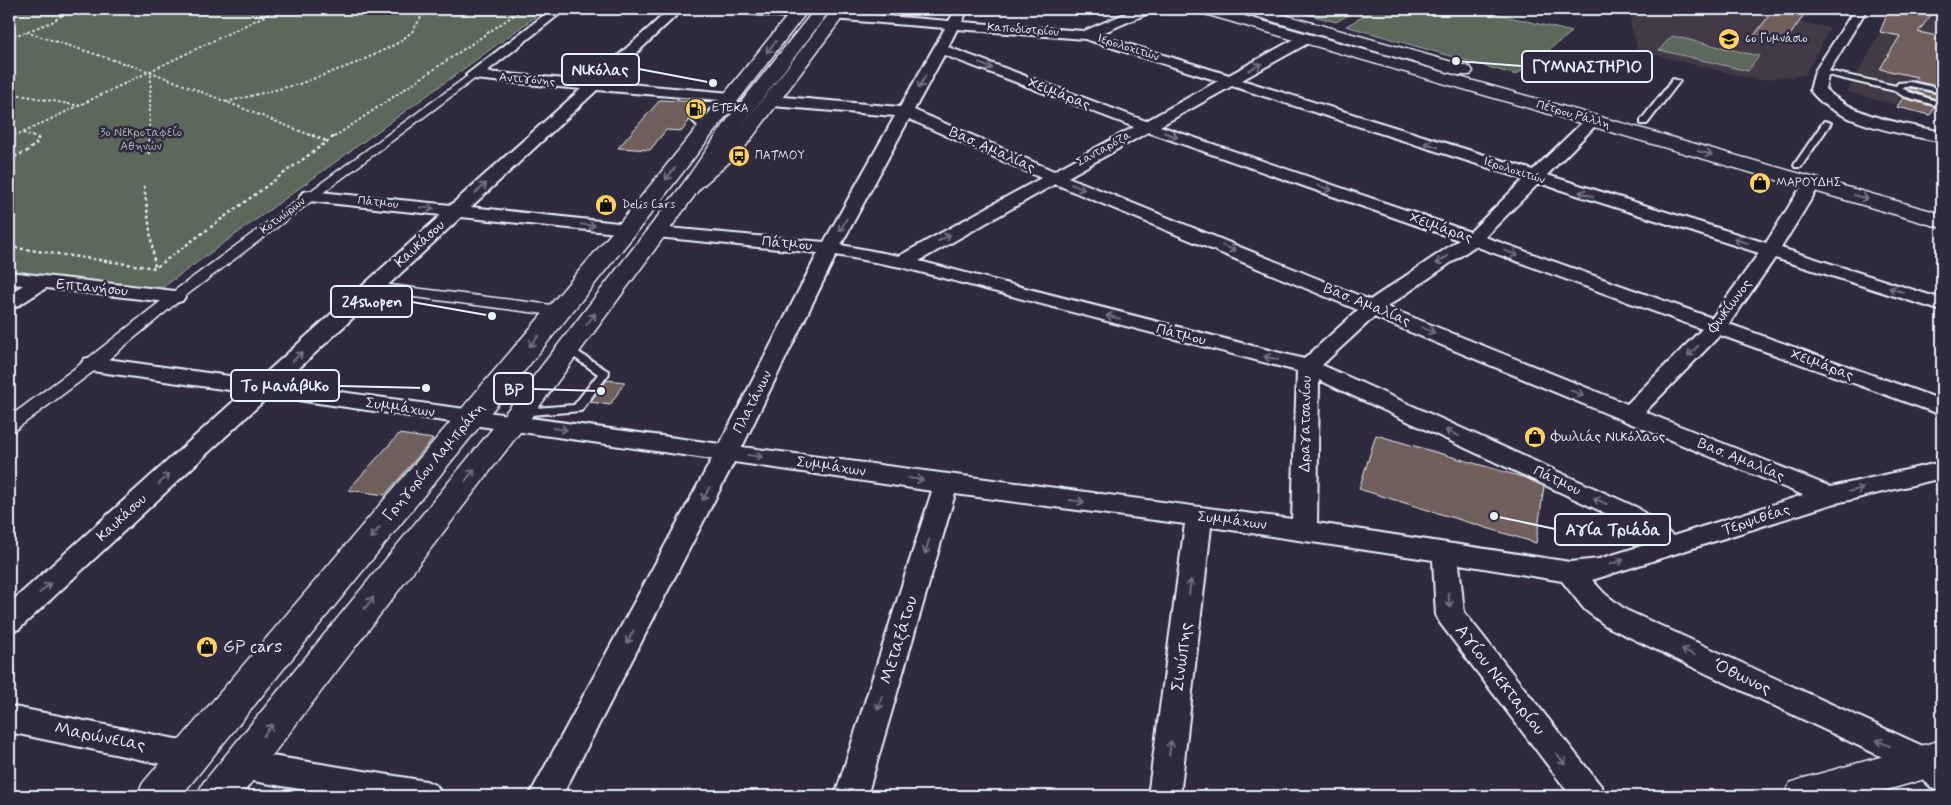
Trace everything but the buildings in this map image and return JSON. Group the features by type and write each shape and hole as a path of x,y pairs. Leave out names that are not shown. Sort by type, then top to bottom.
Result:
{"main road":[{"name":"Πέτρου Ράλλη","path":"1204,9 1942,220"},
{"name":"Πέτρου Ράλλη","path":"1226,9 1315,34 1464,71"},
{"name":"Πέτρου Ράλλη","path":"1248,9 1942,205"},
{"name":"Γρηγορίου Λαμπράκη","path":"157,796 560,311 729,99 820,12"},
{"path":"693,184 727,156 772,101 820,12"},
{"path":"217,796 516,418 693,184 737,120 820,12"},
{"path":"1804,796 1937,766"}],"street":[{"name":"Κοτυώρων","path":"9,426 92,364 175,297 560,9"},
{"name":"Καυκάσου","path":"9,621 677,9"},
{"name":"Καποδιστρίου","path":"743,9 957,17 1086,35 1146,9"},
{"path":"1861,9 1822,71 1817,90 1825,99 1842,109 1876,120 1942,136"},
{"name":"Πλατάνων","path":"545,796 728,452 830,248 957,17"},
{"name":"Ιερολοχιτών","path":"1086,35 1942,305"},
{"name":"Σανταρόζα","path":"902,262 1307,38"},
{"name":"Χειμάρας","path":"940,49 1146,126 1474,240 1942,408"},
{"name":"Αντιγόνης","path":"473,75 729,99"},
{"path":"772,101 905,112"},
{"name":"Βασ. Αμαλίας","path":"905,112 1053,177 1829,496"},
{"name":"Δραγατσανίου","path":"1304,530 1308,367 1373,307 1474,240 1593,120"},
{"name":"Φωκίωνος","path":"1629,415 1716,327 1771,250 1812,183"},
{"name":"Πάτμου","path":"309,196 627,229"},
{"name":"Πάτμου","path":"657,232 830,248 902,262 1308,367 1629,514 1670,547"},
{"name":"Επτανήσου","path":"9,278 175,297"},
{"path":"9,303 40,282"},
{"path":"373,288 560,311"},
{"name":"Συμμάχων","path":"92,364 470,418 516,418 946,484 1304,530 1570,572"},
{"name":"Τερψιθέας","path":"1570,572 1599,568 1829,496 1942,470"},
{"name":"Μεταξάτου","path":"851,796 946,484"},
{"name":"Σινώπης","path":"1164,796 1199,517"},
{"name":"Αγίου Νεκταρίου","path":"1444,551 1450,615 1590,796"},
{"name":"Όθωνος","path":"1570,572 1595,602 1616,618 1937,766"},
{"name":"Μαρώνειας","path":"9,719 191,756"},
{"path":"240,765 426,796"}],"lane":[{"path":"1822,71 1898,89 1906,94 1942,105"},
{"path":"1644,122 1676,81"},
{"path":"1898,89 1901,85 1910,84 1942,91"},
{"path":"1798,165 1828,123"},
{"path":"516,418 577,408 604,372 569,349"}],"path":[{"path":"9,38 52,22 71,9 86,9"},
{"path":"9,136 22,133 81,106 279,9"},
{"path":"225,102 299,84 359,62 396,44 412,32 426,9"},
{"path":"9,247 155,268 326,142 522,9"},
{"path":"26,32 151,72 326,142"},
{"path":"149,154 151,72"},
{"path":"9,93 81,106"},
{"path":"9,159 26,152 38,142 38,138 22,133"},
{"path":"144,186 155,268"}],"shaded area":[{"name":"6ο Γυμνάσιο","path":"1638,9 1742,9 1830,28 1805,75 1758,80 1638,51 1630,22"},
{"path":"1894,9 1942,15 1942,117 1847,92"}],"green space":[{"name":"3ο Νεκροταφείο Αθηνών","path":"9,9 546,9 155,293 9,271"},
{"path":"1287,9 1375,9 1364,15 1354,12 1336,22"},
{"path":"1376,9 1477,9 1572,32 1516,75 1346,26"},
{"path":"1672,36 1759,56 1748,71 1659,50"}],"place":[{"name":"6ο Γυμνάσιο","path":"1729,39"},
{"name":"ΓΥΜΝΑΣΤΗΡΙΟ","path":"1456,61"},
{"name":"Νικόλας","path":"713,83"},
{"name":"ΕΤΕΚΑ","path":"696,109"},
{"name":"ΠΑΤΜΟΥ","path":"739,156"},
{"name":"ΜΑΡΟΥΔΗΣ","path":"1760,183"},
{"name":"Delis Cars","path":"606,205"},
{"name":"24shopen","path":"492,316"},
{"name":"Το μανάβικο","path":"426,388"},
{"name":"BP","path":"601,391"},
{"name":"Φωλιάς Νικόλαος","path":"1535,437"},
{"name":"Αγία Τριάδα","path":"1494,516"},
{"name":"GP cars","path":"207,647"}]}
